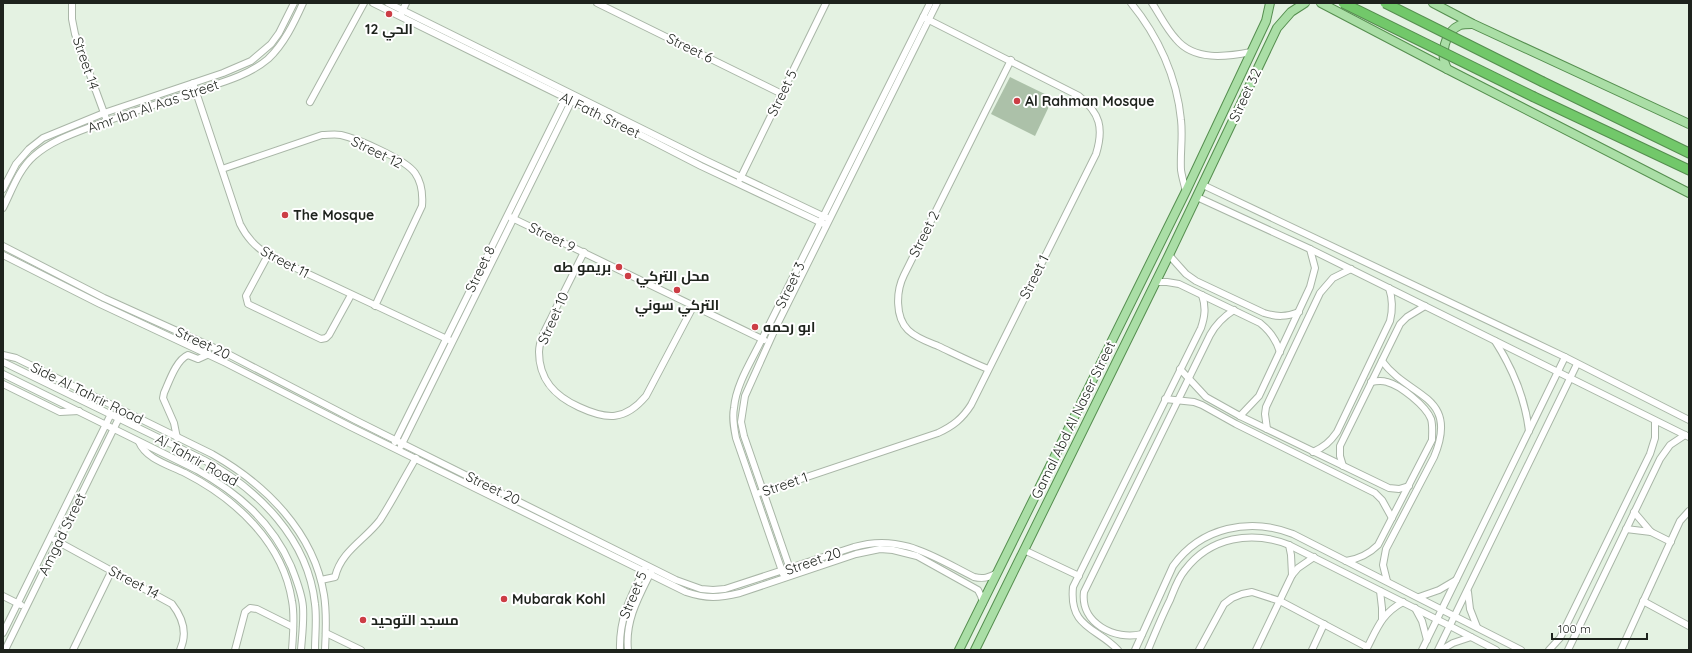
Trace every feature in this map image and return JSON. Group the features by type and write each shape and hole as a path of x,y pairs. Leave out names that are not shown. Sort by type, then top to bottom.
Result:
{"highway":[{"path":"1343,3 1534,97 1689,170"},
{"path":"1385,3 1542,82 1689,153"}],"main road":[{"name":"Street 32","path":"1186,191 1266,20 1270,3"},
{"path":"1292,3 1305,3"},
{"name":"Street 32","path":"1197,196 1277,28 1291,12 1305,3"},
{"path":"1321,3 1446,69 1689,193"},
{"path":"1346,3 1351,19"},
{"path":"1433,3 1473,24 1689,124"},
{"path":"1266,20 1277,28"},
{"path":"1446,69 1442,57 1446,40 1454,29 1460,25 1473,24"},
{"name":"Gamal Abd Al Naser Street","path":"959,650 1186,191"},
{"name":"Gamal Abd Al Naser Street","path":"975,650 1197,196"},
{"path":"1069,428 1073,434 1081,432"},
{"path":"1057,451 1065,451 1069,458"}],"street":[{"name":"Street 14","path":"72,3 72,20 75,34 107,121"},
{"name":"Amr Ibn Al Aas Street","path":"3,189 16,164 29,149 43,138 104,113 239,67 262,53 279,33 294,3"},
{"name":"Amr Ibn Al Aas Street","path":"3,208 22,170 33,157 45,147 60,139 107,121 242,74 267,60 286,37 303,3"},
{"path":"310,102 364,3"},
{"name":"Al Fath Street","path":"373,3 824,217 829,223"},
{"name":"Al Fath Street","path":"388,3 738,183 820,223 829,223"},
{"path":"400,17 406,3"},
{"name":"Street 6","path":"598,3 782,94"},
{"path":"613,10 616,3"},
{"name":"Street 5","path":"738,183 826,3"},
{"name":"Street 3","path":"792,576 744,436 741,422 745,396 769,342 829,223 926,18 930,3"},
{"name":"Street 3","path":"784,578 736,438 733,424 734,407 738,392 762,339 824,217 875,110 926,18 937,3"},
{"path":"1131,3 1148,27 1160,49 1172,78 1177,96 1181,121 1181,170 1186,191"},
{"path":"1152,3 1176,40 1188,49 1198,53 1220,57 1250,52"},
{"name":"Street 1","path":"756,494 938,433 952,426 963,417 971,405 1096,154 1100,140 1100,126 1096,114 1089,104 1074,93 926,18"},
{"name":"Street 2","path":"988,369 926,341 909,330 902,322 899,312 899,301 901,281 1011,60"},
{"name":"Street 11","path":"193,83 244,232 255,246 268,255 449,340"},
{"name":"Street 8","path":"396,448 570,97"},
{"name":"Street 12","path":"222,169 322,135 339,135 355,139 404,163 414,172 420,183 423,194 422,206 375,306"},
{"path":"1203,185 1565,357 1689,420"},
{"path":"1197,196 1351,269 1687,436"},
{"name":"Street 9","path":"510,216 769,342"},
{"name":"Street 20","path":"3,246 98,295 230,355 348,417 646,565 701,589 713,590 738,586 866,543 889,542 920,549 974,577 982,579 990,577 998,572"},
{"path":"1240,416 1259,396 1310,287 1315,268 1310,249"},
{"name":"Street 10","path":"584,252 544,333 539,350 539,358 544,377 554,392 566,401 596,415 608,417 619,415 638,405 646,396 694,305"},
{"name":"Street 20","path":"3,255 100,304 209,354 323,413 686,592 713,598 740,593 868,550 893,550 917,556 971,585 978,590 983,603"},
{"path":"268,255 246,296 248,304 321,339 326,338 329,335 351,295"},
{"path":"1169,255 1186,274 1201,284 1264,313 1276,317 1288,317 1299,312"},
{"path":"1267,429 1264,414 1269,401 1320,293 1333,278 1351,269"},
{"path":"1155,282 1179,284 1260,322 1269,330 1276,340 1280,352"},
{"path":"1118,650 1082,622 1076,612 1072,600 1073,587 1201,328 1205,317 1205,306 1196,286 1201,284"},
{"path":"1310,287 1314,285 1318,286 1320,293"},
{"path":"1314,452 1323,448 1331,441 1337,432 1390,321 1393,310 1389,288"},
{"path":"1343,466 1340,456 1340,446 1400,324 1407,317 1425,306"},
{"path":"1142,634 1124,636 1114,634 1105,629 1090,617 1085,609 1083,600 1084,592 1177,400 1216,325 1224,316 1234,310"},
{"path":"1260,322 1264,319 1264,313"},
{"path":"1390,321 1396,318 1400,324"},
{"path":"1494,340 1516,378 1526,410 1529,432"},
{"path":"174,445 178,437 174,423 163,399 164,393 177,366 184,357 188,355 198,359 209,354"},
{"name":"Side Al Tahrir Road","path":"3,355 16,358 227,462 242,472 268,495 292,521 302,535 321,580 326,612 324,650"},
{"path":"1422,650 1458,579 1565,357"},
{"path":"1382,361 1391,373 1424,395 1433,404 1439,416 1442,429 1441,442 1386,549 1383,565 1384,574 1387,581"},
{"name":"Al Tahrir Road","path":"3,362 218,468 239,482 268,507 284,526 299,552 312,585 316,623 315,650"},
{"path":"1439,650 1577,364"},
{"path":"1180,370 1206,397 1240,416 1389,488 1400,489 1409,486"},
{"name":"Al Tahrir Road","path":"3,374 197,470 219,483 247,505 266,524 287,556 299,588 303,606 301,650"},
{"path":"1346,561 1355,560 1364,556 1378,545 1432,440 1433,430 1431,419 1426,410 1418,402 1399,388 1386,381 1371,382"},
{"path":"1399,388 1397,383 1399,381 1404,381"},
{"name":"Side Al Tahrir Road","path":"3,384 60,412 79,411"},
{"path":"1259,396 1261,402 1267,403 1269,401"},
{"path":"1202,405 1200,399 1206,397"},
{"path":"1165,399 1194,402 1202,405 1236,424 1375,493 1382,500 1392,518"},
{"name":"Amgad Street","path":"3,633 111,414"},
{"name":"Amgad Street","path":"5,650 119,418"},
{"path":"1549,650 1560,638 1650,454 1655,438 1655,421"},
{"path":"1337,432 1338,438 1344,437"},
{"path":"1568,650 1570,643 1660,459 1670,445 1687,436"},
{"name":"Side Al Tahrir Road","path":"139,442 141,447 149,455 199,480 214,490 241,511 257,528 273,550 285,575 292,602 292,650"},
{"path":"1650,454 1660,459"},
{"path":"321,580 335,577 338,567 345,555 380,520 416,458"},
{"path":"1375,493 1381,491 1380,484"},
{"path":"1623,649 1680,521 1689,511"},
{"path":"1634,512 1651,532"},
{"path":"1135,650 1173,566 1180,556 1187,549 1219,532 1248,525 1263,525 1279,528 1455,615 1522,650"},
{"path":"1626,529 1651,532 1671,542"},
{"path":"1150,649 1184,571 1205,550 1218,543 1247,536 1262,537 1289,545 1438,619 1496,650"},
{"name":"Street 14","path":"50,537 172,604 181,615 185,628 184,642 180,650"},
{"path":"1289,545 1292,575"},
{"path":"1378,545 1380,550 1386,549"},
{"path":"1024,550 1078,576"},
{"path":"1256,650 1292,575 1298,568 1314,558"},
{"name":"Street 5","path":"620,650 620,631 624,613 646,565"},
{"name":"Street 5","path":"628,650 628,632 631,615 653,568"},
{"path":"73,650 112,570"},
{"path":"1419,597 1439,590 1458,579"},
{"path":"1468,590 1470,609 1477,627"},
{"path":"1380,591 1382,619"},
{"path":"1200,650 1224,604 1232,598 1242,594 1252,592 1280,601 1367,648 1382,619 1388,612 1403,602"},
{"path":"3,596 26,607"},
{"path":"1643,602 1689,626"},
{"path":"235,650 245,612 250,608 257,609 293,627"},
{"path":"1415,608 1422,621 1427,640"},
{"path":"1312,650 1324,624"},
{"path":"1100,636 1105,635 1105,629"},
{"path":"326,633 361,650"},
{"path":"1439,650 1453,643 1471,637"},
{"path":"1560,638 1570,643"}],"green space":[{"path":"1010,77 1053,98 1035,136 991,114"}],"place":[{"name":"الحي 12","path":"389,14"},
{"name":"Al Rahman Mosque","path":"1017,101"},
{"name":"The Mosque","path":"285,215"},
{"name":"بريمو طه","path":"619,267"},
{"name":"محل التركي","path":"628,276"},
{"name":"التركي سوني","path":"677,290"},
{"name":"ابو رحمه","path":"755,327"},
{"name":"Mubarak Kohl","path":"504,599"},
{"name":"مسجد التوحيد","path":"363,620"}]}
